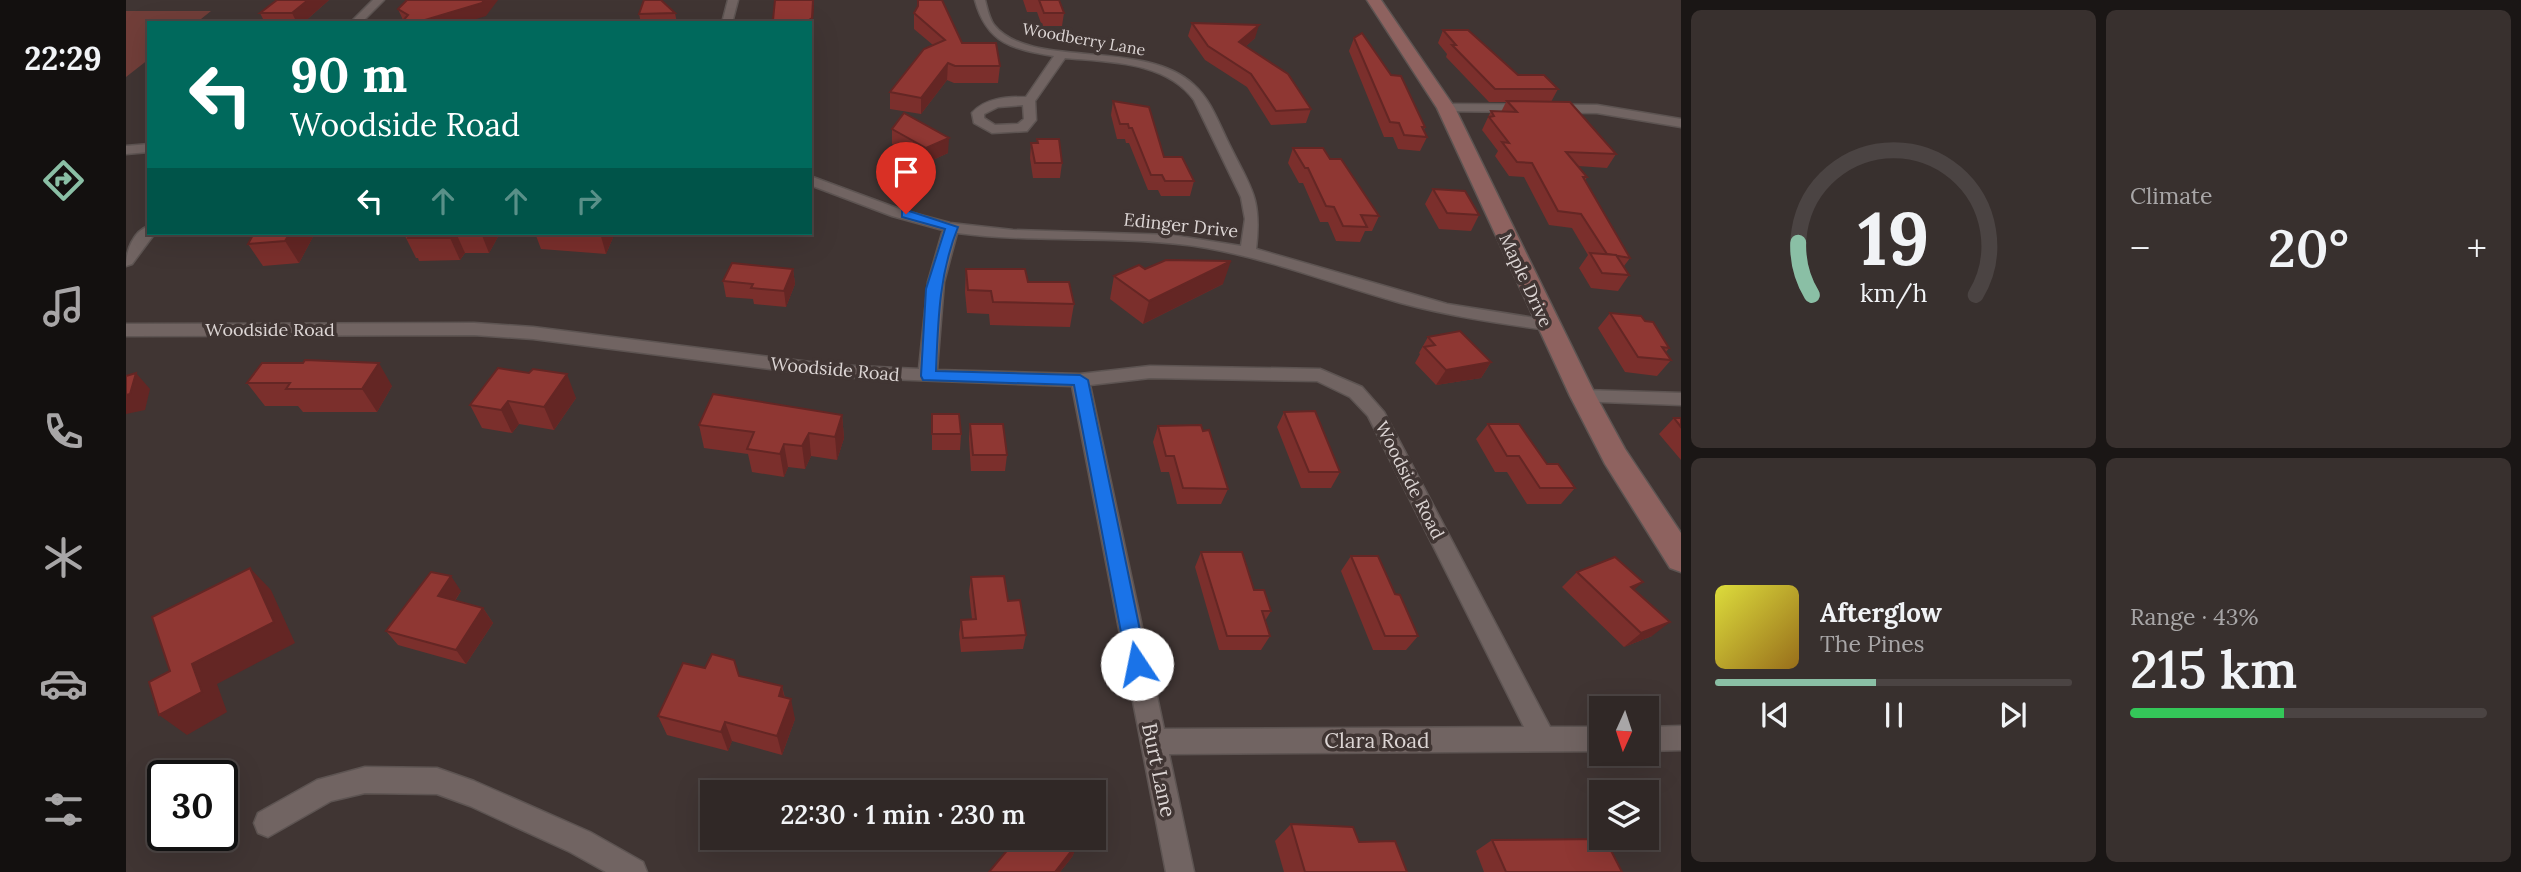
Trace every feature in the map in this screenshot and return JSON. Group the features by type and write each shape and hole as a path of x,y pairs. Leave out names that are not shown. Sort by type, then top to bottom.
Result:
{"street":[{"path":"357,21 379,0"},
{"path":"728,21 733,0"},
{"name":"Woodberry Lane","path":"980,0 987,22 1000,37 1016,44 1062,54 1125,60 1170,75 1187,84 1201,100 1246,192 1252,216 1248,252"},
{"name":"Maple Drive","path":"1374,0 1446,107 1547,325 1583,396 1615,456 1681,559"},
{"path":"1029,100 1062,54"},
{"path":"1446,107 1597,109 1681,123"},
{"path":"126,150 147,148"},
{"name":"Edinger Drive","path":"812,181 929,222 951,227 1011,234 1163,239 1248,252 1432,306 1547,325"},
{"path":"928,376 933,289 951,227"},
{"path":"126,261 147,233"},
{"name":"Woodside Road","path":"126,330 364,328 533,332 834,371 928,376 1080,380 1150,372 1277,372 1320,375 1356,392 1375,412 1543,739"},
{"name":"Burt Lane","path":"1080,380 1180,872"},
{"path":"1583,396 1681,398"},
{"path":"1659,738 1681,738"},
{"name":"Clara Road","path":"1153,742 1589,739"},
{"path":"268,823 326,789 365,780 437,782 474,794 580,842 634,872"}],"shaded area":[{"path":"126,11 211,11 198,21 147,21 147,61 126,77"}],"building":[{"path":"277,0 308,0 292,13 260,13"},
{"path":"407,0 484,0 482,3 422,21 403,21 408,15 398,9"},
{"path":"644,0 661,0 675,13 639,14"},
{"path":"775,0 813,0 812,18 807,21 773,20"},
{"path":"918,0 942,0 962,43 996,43 1000,66 955,66 948,63 921,98 890,92 924,49 945,40 914,13"},
{"path":"1039,0 1059,0 1064,13 1044,13"},
{"path":"1192,23 1259,25 1239,42 1288,74 1311,109 1276,111 1251,74 1208,46"},
{"path":"1443,30 1468,30 1518,75 1544,75 1558,89 1495,89 1452,45 1456,45"},
{"path":"1362,33 1391,75 1401,76 1427,137 1404,135 1399,123 1390,122 1354,38"},
{"path":"1113,101 1149,107 1164,157 1182,157 1194,181 1165,181 1162,175 1151,175 1132,128 1129,128 1128,124 1120,124"},
{"path":"1507,101 1570,102 1616,154 1566,152 1587,177 1583,177 1630,258 1607,254 1581,214 1558,211 1532,163 1517,162 1502,142 1509,143 1489,117 1494,116 1491,111 1517,112"},
{"path":"904,113 949,138 926,148 892,129"},
{"path":"1037,139 1059,139 1062,163 1035,163 1031,143 1038,143"},
{"path":"1293,148 1323,148 1330,159 1341,159 1379,216 1361,215 1367,227 1343,226 1334,207 1326,206 1308,168 1305,168"},
{"path":"1433,189 1465,191 1479,215 1447,213"},
{"path":"253,235 289,235 285,241 248,244"},
{"path":"406,235 452,235 450,238"},
{"path":"1590,253 1616,255 1629,275 1602,273"},
{"path":"1166,260 1231,261 1149,301 1114,276 1139,265 1145,269"},
{"path":"732,263 793,269 784,291 751,288 753,284 723,281"},
{"path":"966,269 1025,269 1028,282 1069,282 1074,304 993,302 991,291 968,290"},
{"path":"1610,313 1641,316 1645,321 1653,322 1669,348 1662,347 1671,360 1638,357"},
{"path":"1460,331 1491,362 1446,370 1424,347 1435,345 1428,337"},
{"path":"305,360 379,363 362,389 286,389 290,383 247,383 262,363 303,363"},
{"path":"498,368 529,373 533,369 567,374 544,407 508,401 501,410 470,405"},
{"path":"136,373 130,394 126,395 126,376"},
{"path":"713,394 842,415 835,437 809,433 802,446 784,444 780,454 747,449 754,432 699,425"},
{"path":"1315,411 1340,472 1309,472 1284,412"},
{"path":"932,414 959,414 961,434 932,434"},
{"path":"1674,418 1681,418 1681,427"},
{"path":"970,424 1003,424 1007,455 973,455"},
{"path":"1488,424 1519,424 1547,464 1558,464 1575,488 1540,488 1519,456 1507,456"},
{"path":"1201,425 1203,431 1209,430 1228,489 1183,488 1174,456 1166,456 1158,426"},
{"path":"1201,552 1242,552 1254,590 1264,590 1271,611 1262,611 1270,636 1227,636"},
{"path":"1351,556 1378,556 1395,594 1400,595 1418,636 1385,636"},
{"path":"1615,557 1643,582 1631,587 1670,622 1641,633 1577,572"},
{"path":"250,568 274,622 192,664 202,692 159,715 149,682 170,671 152,617"},
{"path":"431,572 451,576 438,596 483,608 456,650 386,631"},
{"path":"1004,576 1008,601 1020,600 1026,635 963,638 961,620 976,619 971,577"},
{"path":"712,654 734,660 739,676 782,686 779,696 791,699 777,736 725,722 721,732 658,716 683,663 705,668"},
{"path":"1291,824 1353,827 1359,842 1395,841 1407,872 1305,872"},
{"path":"1589,839 1589,850 1611,850 1622,872 1506,872 1492,840"},
{"path":"1007,850 1072,850 1055,872 989,872"}],"route":[{"path":"906,214 951,227 933,289 928,376 1080,380 1137,664"}]}
